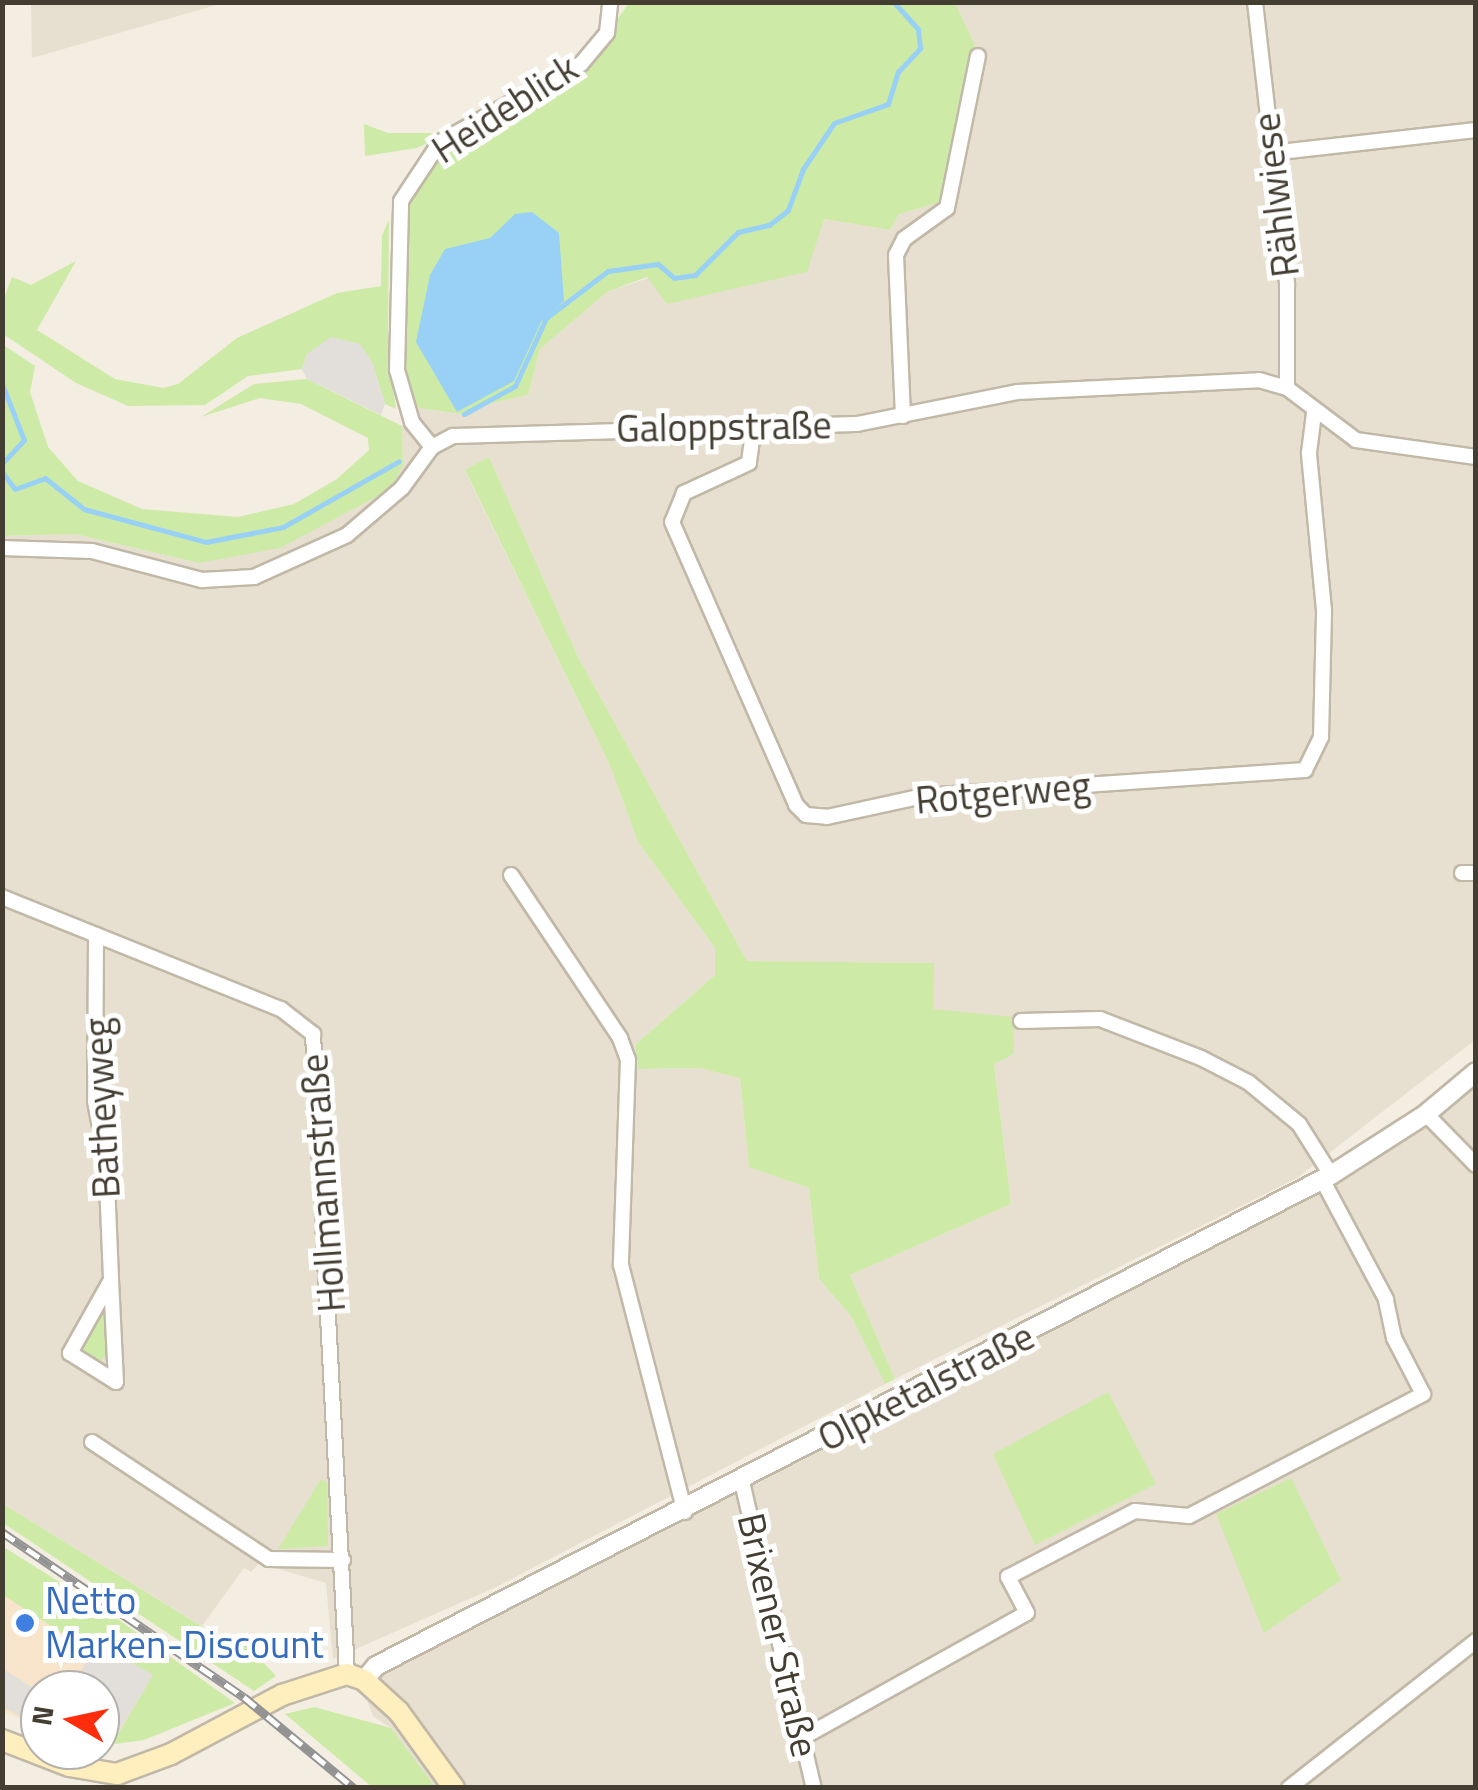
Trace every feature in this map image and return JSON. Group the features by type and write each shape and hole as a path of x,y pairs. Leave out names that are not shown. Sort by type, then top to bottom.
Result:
{"main road":[{"path":"2,1740 97,1780 172,1754 282,1696 355,1677 400,1712 454,1788"}],"street":[{"name":"Heideblick","path":"432,446 412,422 397,370 401,202 440,142 581,64 608,33 610,2"},
{"name":"Rählwiese","path":"1255,2 1288,285 1287,388"},
{"path":"903,416 896,256 904,239 947,208 978,56"},
{"path":"1271,153 1476,130"},
{"name":"Galoppstraße","path":"432,446 472,434 857,424 1017,392 1259,380 1287,388"},
{"path":"1287,388 1314,413 1373,446 1476,457"},
{"name":"Rotgerweg","path":"754,426 749,463 684,493 672,522 796,805 806,815 827,817 923,796 1306,770 1322,737 1324,610 1310,453 1314,413"},
{"path":"2,548 92,551 202,580 254,577 357,528 402,488 432,446"},
{"path":"510,874 610,1022 628,1060 620,1265 684,1512"},
{"name":"Hollmannstraße","path":"2,897 282,1009 313,1034 342,1560 355,1677"},
{"name":"Batheyweg","path":"96,936 96,1101 106,1160 116,1382 70,1353 111,1280"},
{"path":"802,1738 1027,1614 1008,1577 1134,1511 1189,1516 1423,1394 1394,1338 1386,1300 1299,1124 1248,1082 1202,1058 1100,1020 1021,1022"},
{"name":"Olpketalstraße","path":"355,1677 684,1512 1326,1177 1426,1114 1476,1072"},
{"path":"1426,1114 1476,1165"},
{"path":"92,1442 269,1559 342,1560"},
{"name":"Brixener Straße","path":"742,1482 814,1788"},
{"path":"1288,1788 1476,1641"}],"shaded area":[{"path":"31,2 223,2 223,3 32,58"},
{"path":"955,3 1475,3 1475,1040 1297,1178 895,1379 850,1275 1011,1204 994,1064 932,1009 933,963 747,961 578,657 489,457 465,471 609,763 638,842 715,948 715,975 635,1045 638,1069 699,1068 740,1078 749,1166 809,1188 819,1279 851,1316 885,1384 494,1588 333,1659 326,1583 259,1563 251,1572 244,1568 202,1626 3,1504 3,536 75,534 199,563 403,465 402,426 417,408 469,415 479,406 528,395 540,349 607,292 824,219 890,230 899,214 941,202 975,45"},
{"path":"331,337 360,344 372,362 385,404 381,415 307,379 302,369 307,354"},
{"path":"1475,1083 1475,1787 435,1787 391,1728 373,1716 360,1682 1325,1188 1430,1123"},
{"path":"2,1579 157,1673 120,1733 120,1670 20,1670 20,1719 3,1711"},
{"path":"111,1651 153,1675 120,1730 120,1670 82,1670 91,1654"},
{"path":"3,1669 20,1680 20,1716 3,1707"}],"green space":[{"path":"629,3 955,3 975,45 941,202 899,214 890,230 824,219 807,272 667,304 647,277 607,292 540,349 528,395 479,406 469,415 417,408 400,346 397,241 409,181 429,152 540,91 607,33"},
{"path":"364,124 388,133 448,133 417,148 365,156"},
{"path":"389,220 388,351 396,409 385,404 372,362 307,354 302,369 248,376 205,405 128,406 76,383 3,334 2,303 12,277 31,285 76,261 37,330 115,379 163,388 178,384 237,338 337,293 381,286 382,235"},
{"path":"2,344 35,366 30,392 48,447 78,481 142,509 238,517 294,504 337,479 369,450 368,438 301,404 260,398 201,417 254,384 307,379 402,426 403,465 391,489 280,548 199,563 75,534 3,536"},
{"path":"489,457 578,657 747,961 934,963 933,1009 1013,1017 1014,1054 994,1064 1011,1204 850,1275 895,1379 885,1384 851,1316 819,1279 809,1188 749,1167 740,1078 699,1068 638,1069 635,1045 715,975 715,948 638,842 609,763 465,470"},
{"path":"100,1310 106,1312 108,1353 98,1363 79,1350"},
{"path":"1108,1392 1156,1484 1035,1545 993,1454"},
{"path":"1291,1478 1341,1580 1264,1633 1216,1514"},
{"path":"321,1479 327,1483 328,1546 278,1549"},
{"path":"3,1504 229,1643 237,1635 276,1676 254,1691 3,1523"},
{"path":"2,1546 112,1615 235,1703 144,1740 120,1743 120,1731 146,1687 3,1595"},
{"path":"314,1707 391,1728 435,1787 372,1787 285,1714"}],"water":[{"path":"532,212 559,233 564,301 541,322 514,381 457,412 416,342 430,275 445,249 490,238 515,214"}],"waterway":[{"path":"464,414 515,386 546,318 608,271 658,264 674,278 695,275 738,232 769,225 788,210 803,169 834,123 888,104 898,72 920,48 918,29 894,2"},
{"path":"2,384 24,440 2,464"},
{"path":"2,472 15,489 45,478 84,509 206,542 283,527 399,461"}],"railway":[{"path":"2,1532 244,1697 354,1788"}],"place":[{"name":"Netto Marken-Discount","path":"25,1623"}]}
